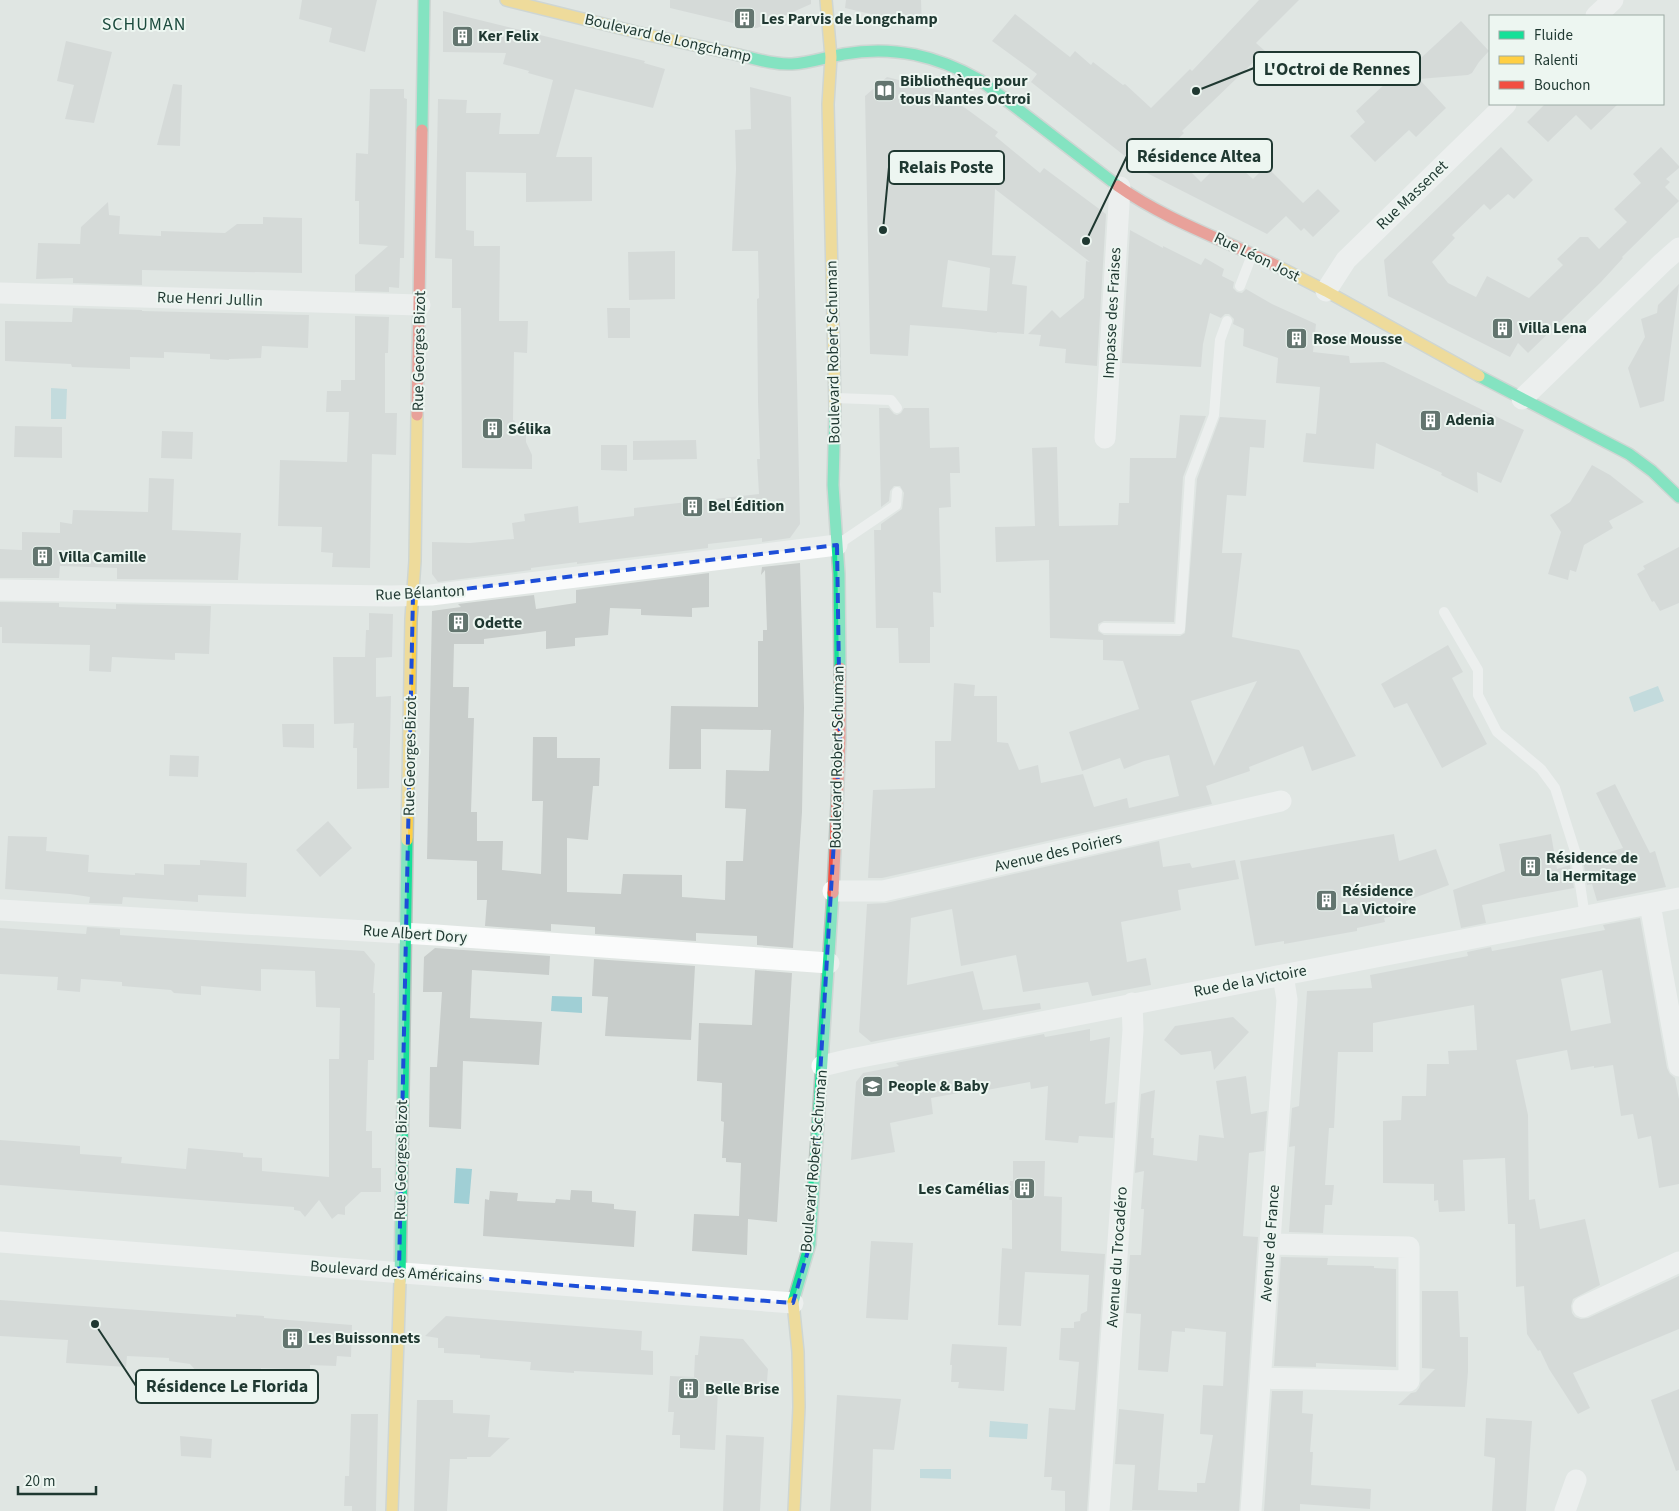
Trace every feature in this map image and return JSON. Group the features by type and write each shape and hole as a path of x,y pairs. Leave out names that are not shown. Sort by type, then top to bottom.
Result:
{"street":[{"name":"Rue Georges Bizot","path":"392,1511 399,1272 413,595 416,561 424,0"},
{"name":"Boulevard de Longchamp","path":"506,0 650,36 784,64 831,57"},
{"name":"Boulevard Robert Schuman","path":"794,1511 799,1408 798,1352 793,1303 810,1244 829,963 840,739 828,104 831,57 826,0"},
{"path":"1597,15 1613,0"},
{"name":"Rue Léon Jost","path":"831,57 874,50 904,52 936,58 957,66 980,80 1120,187 1166,216 1216,237 1326,291 1522,399 1630,454 1679,496"},
{"name":"Rue Massenet","path":"1326,291 1346,260 1505,105"},
{"name":"Impasse des Fraises","path":"1105,438 1120,187"},
{"path":"1522,399 1679,248"},
{"name":"Rue Henri Jullin","path":"0,293 420,305"},
{"name":"Rue Bélanton","path":"0,590 431,595 837,545"},
{"name":"Avenue des Poiriers","path":"833,891 884,891 1281,801"},
{"name":"Rue de la Victoire","path":"822,1066 851,1058 1679,898"},
{"path":"1650,904 1679,1066"},
{"name":"Rue Albert Dory","path":"0,910 406,933 829,963"},
{"name":"Avenue de France","path":"1251,1511 1287,1000 1283,975"},
{"name":"Avenue du Trocadéro","path":"1099,1511 1133,1030 1132,1003"},
{"name":"Boulevard des Américains","path":"0,1242 793,1303"},
{"path":"1261,1378 1409,1381 1409,1247 1270,1244"},
{"path":"1584,1307 1679,1262"},
{"path":"1565,1511 1576,1480"}],"lane":[{"path":"1240,286 1252,254"},
{"path":"1104,628 1180,629 1190,478 1214,415 1220,340 1227,321"},
{"path":"835,398 891,400 897,408"},
{"path":"837,545 896,505 897,492"},
{"path":"1444,612 1478,670 1478,695 1497,732 1541,769 1555,788 1575,851 1585,917"}],"highlighted area":[{"path":"837,545 840,739 810,1244 793,1303 399,1272 413,595"}],"water":[{"path":"51,388 67,389 66,419 51,419"},
{"path":"1658,686 1664,701 1634,712 1629,697"},
{"path":"552,996 582,997 582,1013 551,1011"},
{"path":"456,1168 472,1169 469,1204 454,1203"},
{"path":"990,1421 1028,1424 1027,1439 989,1437"},
{"path":"920,1469 951,1469 951,1479 920,1478"}],"building":[{"path":"302,0 377,0 365,52 329,42 332,28 299,19"},
{"name":"Les Parvis de Longchamp","path":"670,0 811,0 811,4 754,28 670,8"},
{"path":"846,0 921,0 922,26 845,8"},
{"path":"1259,0 1299,0 1256,43 1265,51 1182,131 1184,133 1168,149 1201,182 1224,159 1231,167 1235,163 1253,179 1266,166 1303,203 1318,189 1340,211 1313,237 1304,228 1301,231 1286,216 1267,234 1145,172 1031,82 1037,74 992,41 1015,14 1070,57 1075,51 1091,65 1093,62 1123,85 1125,84 1151,108 1190,69 1192,71"},
{"path":"443,11 645,61 644,63 665,69 653,108 575,89 556,157 592,157 592,201 526,202 526,173 466,172 466,230 474,231 474,246 500,246 499,321 528,321 527,353 514,352 513,420 526,432 526,442 532,455 532,469 462,468 461,308 452,308 452,259 435,258 438,99 467,100 466,113 501,113 499,134 539,134 553,80 503,64 506,53 443,52"},
{"path":"1461,21 1489,51 1472,73 1468,75 1419,79 1446,108 1416,137 1409,130 1375,162 1350,136 1365,122 1356,111 1405,65 1409,69"},
{"path":"66,41 112,52 94,123 65,119 74,85 57,81"},
{"path":"887,77 942,91 998,132 995,136 1040,173 1044,168 1106,214 1097,366 1065,363 1066,349 1039,346 1041,335 1028,334 1052,310 1060,318 1084,298 1086,261 1090,262 995,189 992,255 1016,256 1012,284 1027,286 1024,334 910,325 908,356 870,354 865,96","holes":["948,260 990,268 987,311 942,307"]},
{"path":"173,84 182,85 180,146 157,145"},
{"path":"750,87 791,97 800,524 790,538 762,542 762,538 708,544 708,548 577,564 577,562 438,582 432,574 432,542 470,543 514,539 512,523 525,521 524,514 578,506 579,523 634,516 634,508 759,494 757,459 760,459 758,251 732,251 736,169 735,130 751,129"},
{"path":"370,89 404,89 404,98 407,99 404,258 400,258 399,288 389,287 389,292 355,291 355,275 388,246 359,244 359,201 355,201 356,153 368,154"},
{"path":"1544,105 1617,105 1591,130 1576,115 1548,142 1527,122"},
{"path":"1501,147 1533,180 1514,199 1508,194 1490,210 1484,204 1452,235 1455,238 1432,262 1448,283 1476,297 1487,276 1529,298 1563,265 1557,259 1580,237 1588,237 1599,249 1627,222 1614,209 1641,183 1633,174 1661,147 1679,166 1666,179 1670,182 1665,187 1679,201 1622,257 1601,282 1528,353 1518,343 1510,357 1388,296 1384,260"},
{"path":"108,202 109,215 120,216 119,234 161,236 161,231 225,233 237,224 263,224 263,217 302,218 302,273 142,270 142,285 73,283 73,278 36,279 38,243 80,244 81,227"},
{"path":"1130,230 1163,248 1163,246 1201,265 1205,258 1224,269 1222,276 1234,282 1233,288 1237,292 1242,293 1246,289 1272,304 1316,324 1313,352 1349,356 1350,363 1384,362 1524,430 1501,483 1477,472 1478,493 1441,475 1442,473 1376,443 1374,469 1303,462 1306,433 1316,434 1320,387 1276,383 1278,358 1243,346 1244,329 1233,324 1234,319 1229,314 1225,314 1221,318 1210,313 1203,344 1201,367 1122,363"},
{"path":"675,251 675,299 629,300 628,252"},
{"path":"1679,284 1664,401 1640,408 1628,368 1645,337 1641,319 1657,313 1658,305"},
{"path":"73,308 309,315 308,348 262,346 261,358 229,360 210,359 210,354 164,352 164,358 130,357 130,369 72,367 71,364 5,361 5,321 72,322"},
{"path":"607,308 630,308 630,338 608,338"},
{"path":"355,316 389,317 388,353 385,353 385,413 397,413 396,455 372,454 370,568 332,567 333,553 321,552 322,527 278,526 280,460 347,462 349,412 326,412 327,391 341,391 341,380 355,380"},
{"path":"879,408 889,408 897,415 904,408 929,408 930,448 959,447 960,473 950,473 951,507 939,508 941,593 933,592 934,627 930,627 930,663 899,663 898,628 876,628 874,530 881,530 881,524 902,509 904,493 900,486 894,486 890,491 889,501 881,507"},
{"path":"1180,415 1206,416 1183,477 1174,622 1104,621 1098,624 1098,631 1104,635 1180,636 1185,633 1197,479 1220,417 1266,420 1264,448 1250,447 1246,496 1227,495 1222,553 1242,553 1232,637 1299,650 1356,756 1312,771 1303,746 1249,767 1250,771 1206,786 1212,804 882,878 868,878 873,790 935,788 935,741 951,741 954,683 975,685 974,696 997,696 997,742 1008,743 1019,770 1038,765 1041,783 1083,774 1094,807 1127,798 1129,808 1179,796 1169,755 1144,761 1124,769 1120,758 1082,771 1069,732 1139,709 1123,661 1103,660 1103,640 1050,638 1049,560 996,562 995,527 1035,526 1032,448 1057,447 1059,526 1118,525 1119,503 1129,503 1130,458 1176,458","holes":["1257,681 1214,766 1191,701"]},
{"path":"15,426 62,427 62,458 14,457"},
{"path":"162,431 193,432 192,459 161,458"},
{"path":"696,440 697,459 633,460 633,441"},
{"path":"601,445 627,445 627,471 601,470"},
{"path":"1592,465 1610,475 1644,502 1609,521 1613,528 1584,545 1576,572 1570,570 1568,580 1548,574 1561,532 1550,515 1570,502"},
{"path":"149,478 174,479 172,530 241,533 238,580 117,579 117,568 60,566 59,578 0,578 0,549 22,550 22,532 60,533 60,522 72,524 73,510 148,512"},
{"path":"1679,547 1679,603 1660,611 1654,601 1652,602 1637,574 1645,569 1643,566"},
{"path":"800,563 804,708 802,812 793,948 757,945 757,936 696,933 696,941 595,934 595,927 551,924 551,931 485,926 487,900 477,900 477,861 427,859 432,611 461,607 458,604 534,595 536,609 576,603 576,590 709,573 709,607 692,608 692,617 641,615 641,609 610,608 608,635 575,638 575,646 546,649 546,631 484,639 484,644 454,644 453,687 469,687 468,718 474,718 471,812 477,812 477,841 503,841 502,870 541,874 543,801 532,801 533,737 557,737 557,758 600,758 599,786 593,786 588,840 567,838 567,892 621,894 623,874 682,875 682,897 725,900 726,861 743,861 746,809 725,808 726,770 769,771 771,730 701,729 701,769 669,769 671,706 758,707 758,641 763,641 763,630 767,630 765,570 761,575 762,567"},
{"path":"0,602 59,603 59,607 116,609 116,604 211,606 209,654 175,653 175,660 112,657 111,672 89,671 90,645 2,643"},
{"path":"369,613 393,614 392,657 376,658 376,697 391,696 389,788 357,789 357,748 353,748 354,723 334,724 333,657 365,657 366,630 369,630"},
{"path":"1448,645 1463,672 1452,678 1487,744 1442,768 1407,703 1394,708 1381,684"},
{"path":"282,724 314,724 314,748 283,747"},
{"path":"170,755 199,756 198,777 169,776"},
{"path":"1615,784 1650,853 1655,851 1666,887 1597,901 1592,884 1587,885 1583,860 1623,848 1596,793"},
{"path":"328,821 352,848 320,877 296,850"},
{"name":"Résidence La Victoire","path":"1394,834 1399,861 1436,849 1449,885 1406,901 1408,913 1384,918 1385,922 1357,928 1357,931 1284,944 1284,941 1255,946 1240,861"},
{"path":"1551,834 1557,869 1570,865 1574,888 1482,905 1486,923 1461,928 1453,890 1505,871 1499,844"},
{"path":"8,836 47,837 46,851 89,855 88,872 164,875 164,864 200,865 200,860 247,863 246,897 198,895 198,902 123,897 122,904 89,903 90,897 5,889"},
{"path":"1159,841 1163,867 1190,863 1192,868 1235,860 1239,879 1178,890 1181,910 1121,922 1127,962 1146,958 1151,985 1092,996 1088,982 1023,992 1016,955 961,966 952,909 911,918 907,985 973,971 983,1010 1040,1003 1041,1009 871,1042 859,1032 867,904 886,903"},
{"path":"1640,918 1667,1068 1675,1078 1679,1099 1679,1184 1659,1188 1651,1136 1638,1139 1633,1114 1621,1116 1613,1065 1571,1070 1567,1050 1516,1060 1528,1115 1529,1200 1535,1199 1540,1229 1585,1219 1600,1285 1573,1299 1571,1306 1575,1317 1581,1319 1588,1318 1679,1276 1679,1329 1573,1373 1590,1408 1578,1414 1549,1369 1540,1350 1538,1351 1527,1334 1524,1286 1516,1287 1515,1224 1508,1224 1505,1158 1463,1160 1465,1211 1439,1212 1438,1200 1434,1201 1434,1184 1383,1183 1383,1121 1401,1120 1402,1096 1426,1096 1427,1064 1449,1064 1448,1051 1477,1050 1474,1005 1373,1023 1373,1052 1338,1052 1334,1128 1329,1128 1325,1185 1334,1185 1332,1205 1325,1205 1323,1233 1289,1232 1295,1146 1289,1147 1292,1108 1299,1106 1307,991 1372,988 1370,975 1468,956 1467,952 1491,947 1492,951 1605,930 1603,925","holes":["1602,970 1611,1023 1571,1031 1561,979"]},
{"path":"87,927 120,929 120,935 364,951 375,964 373,993 375,993 374,1060 368,1060 366,1131 372,1131 372,1168 381,1168 381,1192 361,1192 345,1207 345,1215 338,1214 332,1219 319,1200 305,1217 300,1211 294,1210 294,1207 0,1185 0,1140 80,1146 80,1154 122,1157 121,1163 186,1169 188,1148 243,1153 243,1157 262,1158 262,1171 329,1177 329,1059 339,1059 340,1008 316,1007 315,971 261,969 261,991 201,986 201,995 174,993 171,990 122,986 122,982 81,979 80,992 57,990 58,977 0,974 0,928 86,934"},
{"path":"435,948 550,956 549,975 472,970 470,1018 542,1022 539,1065 463,1061 461,1129 429,1127 430,1067 437,1067 442,992 423,992 424,957"},
{"path":"594,959 695,966 691,1040 605,1036 608,997 592,996"},
{"path":"755,970 792,973 777,1222 748,1219 747,1255 692,1251 694,1214 739,1216 741,1163 726,1162 726,1158 722,1158 724,1122 721,1121 722,1083 697,1081 699,1023 752,1025"},
{"path":"1233,1017 1249,1032 1214,1070 1211,1051 1181,1055 1164,1040 1175,1026"},
{"path":"1090,1029 1090,1041 1110,1037 1105,1104 1115,1102 1113,1138 1079,1136 1078,1143 1045,1140 1048,1086 1031,1089 1030,1082 931,1098 933,1114 890,1123 895,1152 851,1160 856,1082 863,1073 899,1066 896,1063 1044,1034 1045,1037"},
{"path":"1246,1076 1251,1114 1267,1111 1264,1151 1249,1153 1243,1236 1258,1237 1239,1511 1132,1510 1135,1465 1115,1464 1119,1409 1164,1414 1158,1490 1197,1492 1197,1483 1205,1483 1213,1435 1200,1434 1203,1385 1223,1386 1226,1332 1185,1328 1185,1332 1172,1331 1168,1372 1138,1370 1141,1314 1126,1313 1130,1255 1141,1255 1144,1209 1141,1209 1144,1171 1135,1173 1141,1094 1155,1090 1151,1138 1154,1138 1153,1155 1197,1161 1199,1135 1224,1138 1216,1081"},
{"path":"1013,1161 1045,1161 1044,1196 1062,1197 1061,1251 1105,1254 1087,1511 1065,1511 1065,1491 1051,1490 1052,1477 1044,1477 1049,1408 1075,1410 1079,1362 1059,1360 1061,1328 1074,1328 1074,1322 1080,1321 1081,1314 1087,1311 1089,1275 1025,1272 1021,1326 998,1325 1002,1248 1012,1249 1012,1200 1009,1200 1010,1181 1013,1181"},
{"path":"571,1190 592,1191 592,1202 614,1204 614,1209 636,1211 634,1247 483,1236 485,1199 489,1200 490,1191 518,1193 517,1201 555,1203 556,1199 570,1200"},
{"path":"871,1241 913,1243 908,1320 866,1318"},
{"path":"1281,1257 1328,1258 1327,1265 1374,1266 1374,1268 1396,1269 1396,1367 1316,1363 1316,1367 1274,1366"},
{"path":"1422,1291 1458,1291 1460,1337 1468,1337 1465,1407 1398,1405 1411,1393 1416,1392 1421,1383 1435,1369 1422,1368"},
{"path":"0,1300 236,1317 236,1314 352,1325 351,1357 337,1356 336,1366 310,1365 310,1370 261,1368 260,1381 237,1379 237,1375 198,1373 190,1364 169,1361 169,1358 127,1356 126,1367 66,1363 68,1340 0,1336"},
{"path":"446,1316 642,1331 641,1350 653,1351 653,1375 530,1370 531,1362 480,1358 480,1355 444,1353 444,1348 438,1348 438,1338 425,1336"},
{"path":"700,1336 743,1339 768,1369 766,1394 718,1391 715,1450 680,1448 680,1435 672,1435 674,1412 668,1412 670,1376 694,1377 695,1355 698,1355"},
{"path":"952,1344 1007,1347 1004,1391 958,1388 959,1382 951,1382"},
{"path":"1679,1389 1679,1470 1676,1471 1651,1400"},
{"path":"1272,1391 1303,1391 1302,1413 1313,1414 1310,1452 1313,1452 1311,1485 1371,1489 1370,1509 1300,1504 1300,1511 1264,1511"},
{"path":"837,1395 901,1399 894,1450 873,1449 871,1511 830,1511"},
{"path":"417,1400 453,1400 453,1413 490,1415 488,1437 510,1438 490,1457 450,1459 447,1511 414,1511"},
{"path":"351,1414 378,1414 376,1511 352,1511 352,1506 344,1506 345,1476 349,1476"},
{"path":"1486,1418 1532,1421 1526,1511 1492,1511 1495,1458 1484,1456"},
{"path":"726,1435 764,1437 760,1511 723,1511"},
{"path":"180,1436 212,1439 211,1458 181,1456"}],"traffic: fast":[{"path":"422,130 424,0"},
{"path":"739,55 779,64 792,64 844,54 880,51 898,52 931,59 980,80 1118,186"},
{"path":"1479,376 1629,454 1652,471 1679,497"},
{"path":"835,407 833,485 839,574 840,668"},
{"path":"400,1281 407,840"},
{"path":"793,1302 810,1244 833,893"}],"traffic: slow":[{"path":"506,0 739,55"},
{"path":"826,0 831,57 828,104 835,407"},
{"path":"1275,265 1326,291 1479,376"},
{"path":"407,840 417,415"},
{"path":"392,1511 400,1281"},
{"path":"793,1302 798,1352 799,1407 794,1511"}],"traffic: jam":[{"path":"417,415 422,130"},
{"path":"1118,186 1155,209 1275,265"},
{"path":"833,893 840,739 840,668"}],"place":[{"name":"Les Parvis de Longchamp","path":"745,19"},
{"name":"Ker Felix","path":"462,36"},
{"name":"Bibliothèque pour tous Nantes Octroi","path":"884,90"},
{"name":"L'Octroi de Rennes","path":"1196,91"},
{"name":"Relais Poste","path":"883,230"},
{"name":"Résidence Altea","path":"1086,241"},
{"name":"Villa Lena","path":"1503,328"},
{"name":"Rose Mousse","path":"1297,339"},
{"name":"Adenia","path":"1430,420"},
{"name":"Sélika","path":"492,429"},
{"name":"Bel Édition","path":"692,506"},
{"name":"Villa Camille","path":"43,557"},
{"name":"Odette","path":"458,623"},
{"name":"Résidence de la Hermitage","path":"1530,867"},
{"name":"Résidence La Victoire","path":"1326,900"},
{"name":"People & Baby","path":"872,1086"},
{"name":"Les Camélias","path":"1025,1189"},
{"name":"Résidence Le Florida","path":"95,1324"},
{"name":"Les Buissonnets","path":"292,1338"},
{"name":"Belle Brise","path":"689,1389"}],"district":[{"name":"SCHUMAN","path":"144,24"}]}
